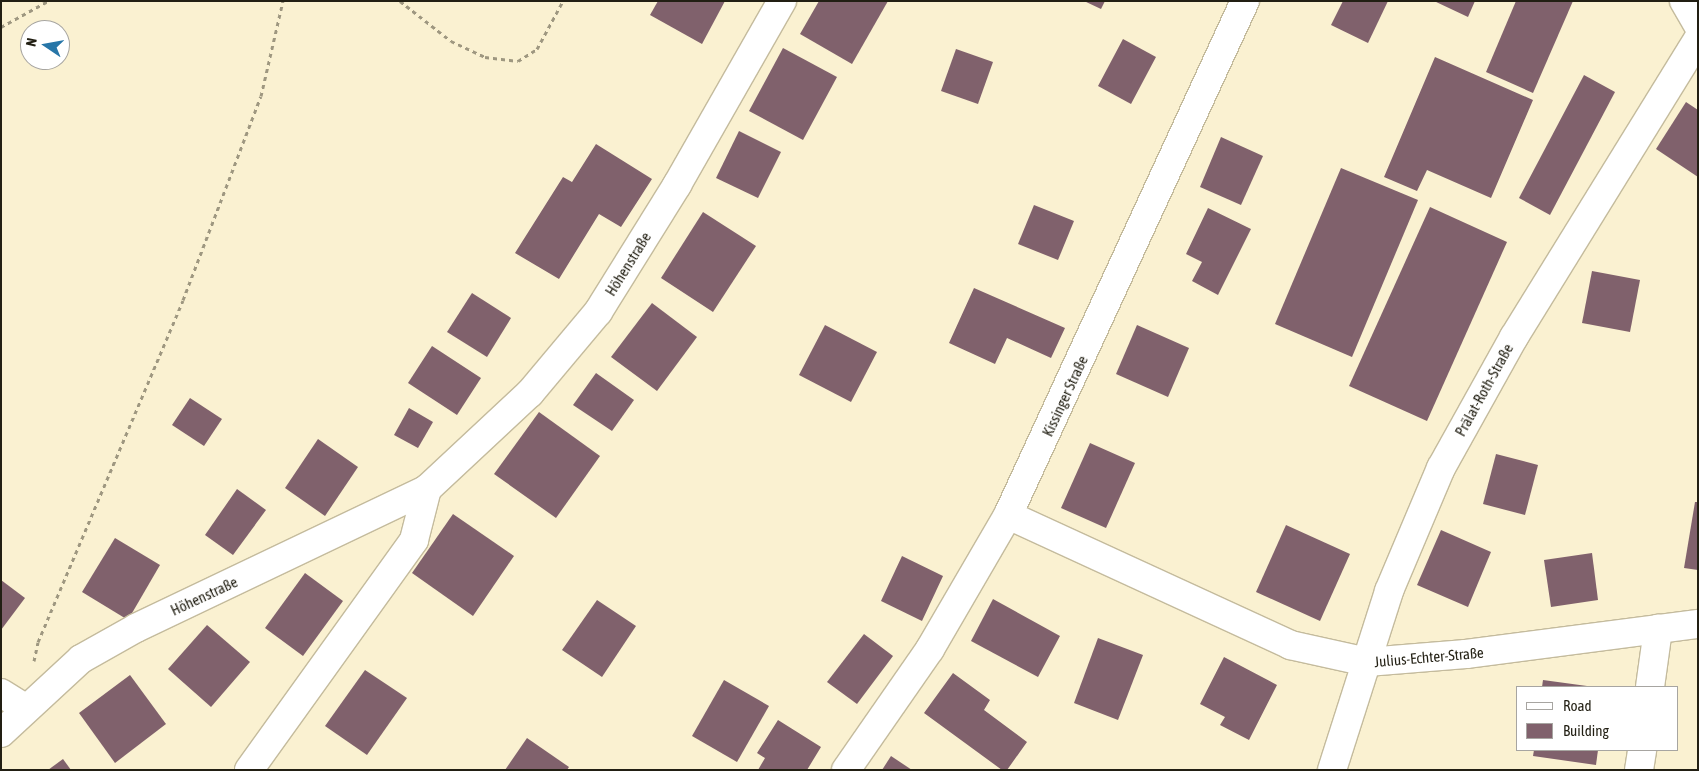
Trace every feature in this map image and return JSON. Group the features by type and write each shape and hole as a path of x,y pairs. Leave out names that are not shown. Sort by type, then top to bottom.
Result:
{"street":[{"name":"Höhenstraße","path":"1,733 25,708 81,659 136,628 427,489 530,393 598,312 677,185 782,1"},
{"name":"Kissinger Straße","path":"846,770 930,649 1008,515 1245,1"},
{"path":"1684,1 1698,25"},
{"name":"Prälat-Roth-Straße","path":"1332,770 1346,717 1367,662 1389,591 1440,468 1514,337 1698,39"},
{"path":"249,770 414,540 427,489"},
{"name":"Julius-Echter-Straße","path":"1008,515 1290,645 1367,662 1466,654 1698,624"},
{"path":"1650,686 1658,629"},
{"path":"1,693 25,708"},
{"path":"1639,770 1642,751"}],"path":[{"path":"1,27 48,1"},
{"path":"25,708 38,642 182,300 262,96 283,1"},
{"path":"400,1 451,41 484,57 518,61 537,49 563,1"}],"building":[{"path":"658,1 725,1 702,44 650,15"},
{"path":"819,1 888,1 852,64 800,34"},
{"path":"1084,1 1105,1 1101,9"},
{"path":"1343,1 1388,1 1368,43 1331,25"},
{"path":"1434,1 1475,1 1468,17"},
{"path":"1516,1 1573,1 1533,93 1486,72"},
{"path":"1123,39 1156,57 1131,104 1098,86"},
{"path":"783,48 837,77 803,140 749,111"},
{"path":"956,49 993,62 978,104 941,91"},
{"path":"1435,57 1533,100 1491,198 1427,170 1417,191 1384,177"},
{"path":"1584,75 1615,92 1550,215 1519,198"},
{"path":"1686,102 1698,110 1698,177 1656,149"},
{"path":"739,131 781,152 758,198 716,178"},
{"path":"1221,137 1263,156 1241,205 1200,187"},
{"path":"596,144 652,179 621,227 599,214 559,279 515,253 563,177 572,182"},
{"path":"1341,168 1418,200 1352,357 1275,324"},
{"path":"1034,205 1074,221 1058,260 1018,244"},
{"path":"1430,207 1507,242 1427,421 1349,386"},
{"path":"1208,208 1251,229 1218,295 1192,281 1202,262 1186,254"},
{"path":"703,212 756,246 713,312 661,278"},
{"path":"1592,271 1640,280 1630,332 1582,323"},
{"path":"974,288 1065,328 1051,358 1007,338 995,364 949,343"},
{"path":"472,293 511,318 487,357 447,332"},
{"path":"652,303 697,337 657,391 611,357"},
{"path":"825,325 877,352 851,402 799,375"},
{"path":"1137,325 1189,348 1168,397 1116,374"},
{"path":"432,346 481,378 457,415 408,383"},
{"path":"596,373 634,400 612,431 573,405"},
{"path":"190,398 222,419 204,446 172,425"},
{"path":"409,408 433,422 418,448 394,435"},
{"path":"539,412 600,456 556,518 494,474"},
{"path":"318,439 358,467 325,516 285,488"},
{"path":"1090,443 1135,463 1106,528 1061,508"},
{"path":"1496,454 1538,465 1525,515 1483,504"},
{"path":"237,489 266,510 233,555 205,535"},
{"path":"1695,502 1698,502 1698,570 1684,568"},
{"path":"453,514 514,556 473,616 412,573"},
{"path":"1286,525 1350,554 1320,621 1256,592"},
{"path":"1441,530 1491,552 1468,607 1417,585"},
{"path":"115,538 160,565 128,620 82,592"},
{"path":"1592,553 1598,600 1551,607 1544,560"},
{"path":"902,556 943,576 922,621 881,601"},
{"path":"305,573 343,601 303,656 265,628"},
{"path":"1,580 25,598 1,630"},
{"path":"993,599 1060,636 1038,677 971,641"},
{"path":"597,600 636,626 602,677 562,650"},
{"path":"207,625 250,662 211,707 168,669"},
{"path":"864,634 893,656 857,704 827,682"},
{"path":"1098,638 1143,655 1118,720 1074,703"},
{"path":"1224,657 1277,685 1249,740 1220,725 1225,717 1200,704"},
{"path":"365,670 407,698 367,755 325,726"},
{"path":"953,673 990,700 984,710 1027,742 1007,770 1002,770 924,713"},
{"path":"130,675 166,724 115,763 79,713"},
{"path":"724,680 769,706 737,762 692,736"},
{"path":"1543,680 1587,686 1542,686"},
{"path":"778,720 821,747 807,770 758,770 765,758 757,753"},
{"path":"527,738 569,767 567,770 505,770"},
{"path":"1534,751 1598,751 1596,765 1533,756"},
{"path":"891,756 912,770 882,770"},
{"path":"63,759 71,770 48,770"}]}
